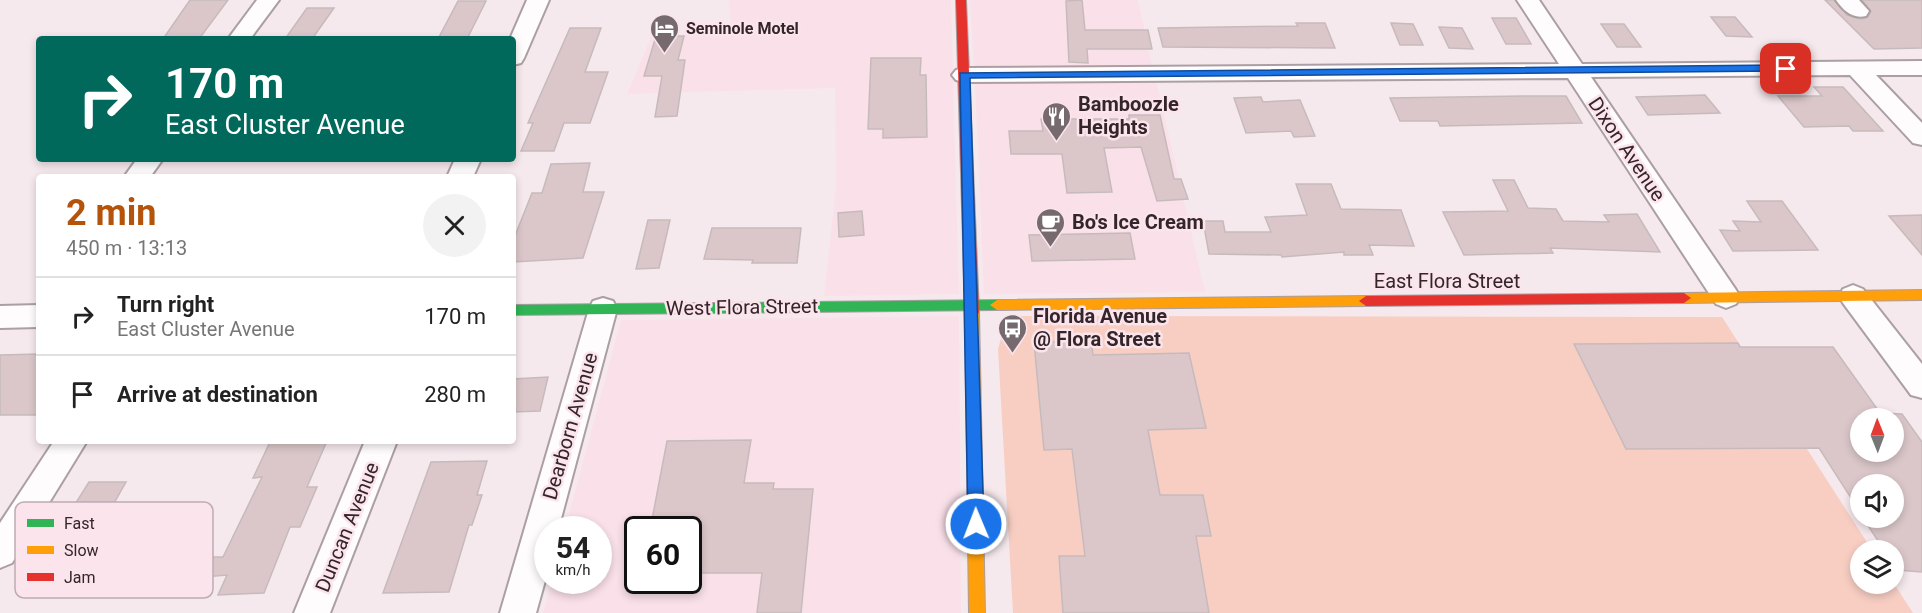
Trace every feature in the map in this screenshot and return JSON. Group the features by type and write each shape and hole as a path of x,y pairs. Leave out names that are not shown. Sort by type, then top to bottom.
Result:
{"street":[{"path":"241,36 268,0"},
{"path":"516,50 538,0"},
{"path":"961,0 972,305 977,613"},
{"name":"Dixon Avenue","path":"1528,0 1726,297"},
{"path":"1856,68 1922,137"},
{"path":"964,75 1922,68"},
{"name":"East Flora Street","path":"972,305 1922,295"},
{"path":"1853,296 1922,386"},
{"name":"West Flora Street","path":"516,310 972,305"},
{"name":"Dearborn Avenue","path":"518,613 603,309"},
{"path":"0,317 36,314"},
{"path":"32,502 68,444"},
{"name":"Duncan Avenue","path":"312,613 380,444"},
{"path":"0,552 15,528"}],"shaded area":[{"path":"729,0 951,0 959,294 824,296 836,187 835,88 627,94 652,35 731,34"},
{"path":"970,0 1138,0 1152,66 974,68"},
{"path":"1156,80 1205,292 984,294 975,82"},
{"path":"959,316 961,613 543,613 548,594 612,594 612,516 568,516 621,320"},
{"path":"1021,316 1722,317 1850,516 1850,528 1858,528 1866,540 1850,540 1850,594 1901,594 1913,613 1013,613 998,349 1003,332"}],"building":[{"path":"190,0 228,0 201,36 165,36"},
{"path":"1082,0 1085,30 1148,30 1152,49 1087,49 1088,63 1069,62 1066,1"},
{"path":"1825,0 1834,0 1847,15 1861,19 1868,17 1871,11 1862,0 1922,0 1922,48 1874,49"},
{"path":"458,1 486,1 468,36 440,36"},
{"path":"307,8 334,8 314,36 287,36"},
{"path":"1711,17 1735,17 1752,37 1726,36"},
{"path":"1492,18 1516,18 1531,44 1506,44"},
{"path":"1296,23 1325,23 1335,48 1163,47 1158,28 1298,26"},
{"path":"1391,23 1413,24 1423,45 1400,45"},
{"path":"1601,24 1624,24 1641,47 1617,47"},
{"path":"1439,27 1462,28 1473,49 1449,48"},
{"path":"570,28 601,28 585,72 608,72 590,123 564,123 554,151 521,151 533,123 528,123"},
{"path":"656,36 684,36 678,60 685,60 677,116 655,117 662,76 644,76"},
{"path":"871,58 921,58 920,75 926,75 927,137 883,138 883,129 868,129"},
{"path":"1814,87 1843,87 1883,131 1853,131 1849,126 1804,127 1778,96 1822,96"},
{"path":"1705,95 1720,113 1648,115 1636,97"},
{"path":"1566,96 1582,123 1440,126 1438,121 1400,121 1390,98"},
{"path":"1261,97 1263,102 1300,100 1315,136 1294,137 1291,131 1246,133 1234,98"},
{"path":"1129,115 1160,115 1174,179 1181,179 1188,199 1157,201 1141,147 1104,148 1112,192 1067,193 1062,154 1011,154 1009,131 1043,131 1041,119 1129,119"},
{"path":"590,163 583,192 604,192 583,258 516,262 516,233 532,193 542,193 551,164"},
{"path":"1493,180 1514,180 1528,208 1556,209 1563,221 1609,222 1604,215 1637,214 1660,252 1550,248 1553,253 1464,255 1443,212 1508,211"},
{"path":"1296,184 1331,184 1341,209 1401,210 1414,246 1369,245 1373,255 1344,255 1344,252 1282,257 1281,255 1209,254 1203,221 1223,221 1225,232 1271,232 1265,217 1307,215"},
{"path":"1747,201 1782,201 1818,250 1733,251 1720,230 1740,231 1733,221 1761,222"},
{"path":"862,211 864,235 839,237 838,213"},
{"path":"1922,215 1922,255 1889,216"},
{"path":"648,220 670,220 659,268 636,269"},
{"path":"712,228 801,228 797,263 752,263 753,260 704,259"},
{"path":"1130,233 1135,259 1032,261 1029,235"},
{"path":"1091,341 1093,355 1189,353 1206,428 1148,430 1160,495 1203,495 1211,536 1196,536 1209,613 1063,613 1059,556 1085,556 1072,449 1044,450 1034,342"},
{"path":"1738,343 1740,347 1833,347 1876,408 1850,408 1850,462 1904,462 1904,417 1922,442 1922,572 1904,571 1904,540 1877,540 1870,528 1904,528 1904,474 1850,474 1850,496 1819,448 1626,449 1574,344"},
{"path":"36,354 36,415 0,415 0,355"},
{"path":"548,377 540,411 516,412 516,379"},
{"path":"751,440 744,483 774,483 773,489 813,489 801,613 757,613 762,573 702,573 702,516 653,516 667,441"},
{"path":"269,444 326,444 307,487 317,487 300,527 290,527 264,593 218,595 227,575 213,576 213,557 223,557 262,477 253,478"},
{"path":"487,461 477,495 482,495 472,525 469,525 449,592 383,593 431,462"},
{"path":"89,482 126,482 115,502 76,502"}],"traffic: fast":[{"path":"516,310 997,305"}],"traffic: slow":[{"path":"1684,298 1922,295"},
{"path":"997,305 1366,301"},
{"path":"972,312 977,613"}],"traffic: jam":[{"path":"961,0 972,312"},
{"path":"1366,301 1684,298"}],"place":[{"name":"Seminole Motel","path":"665,54"},
{"name":"Bamboozle Heights","path":"1057,142"},
{"name":"Bo's Ice Cream","path":"1051,248"},
{"name":"Florida Avenue @ Flora Street","path":"1012,354"}],"route":[{"path":"976,524 972,305 964,75 1786,69"}]}
